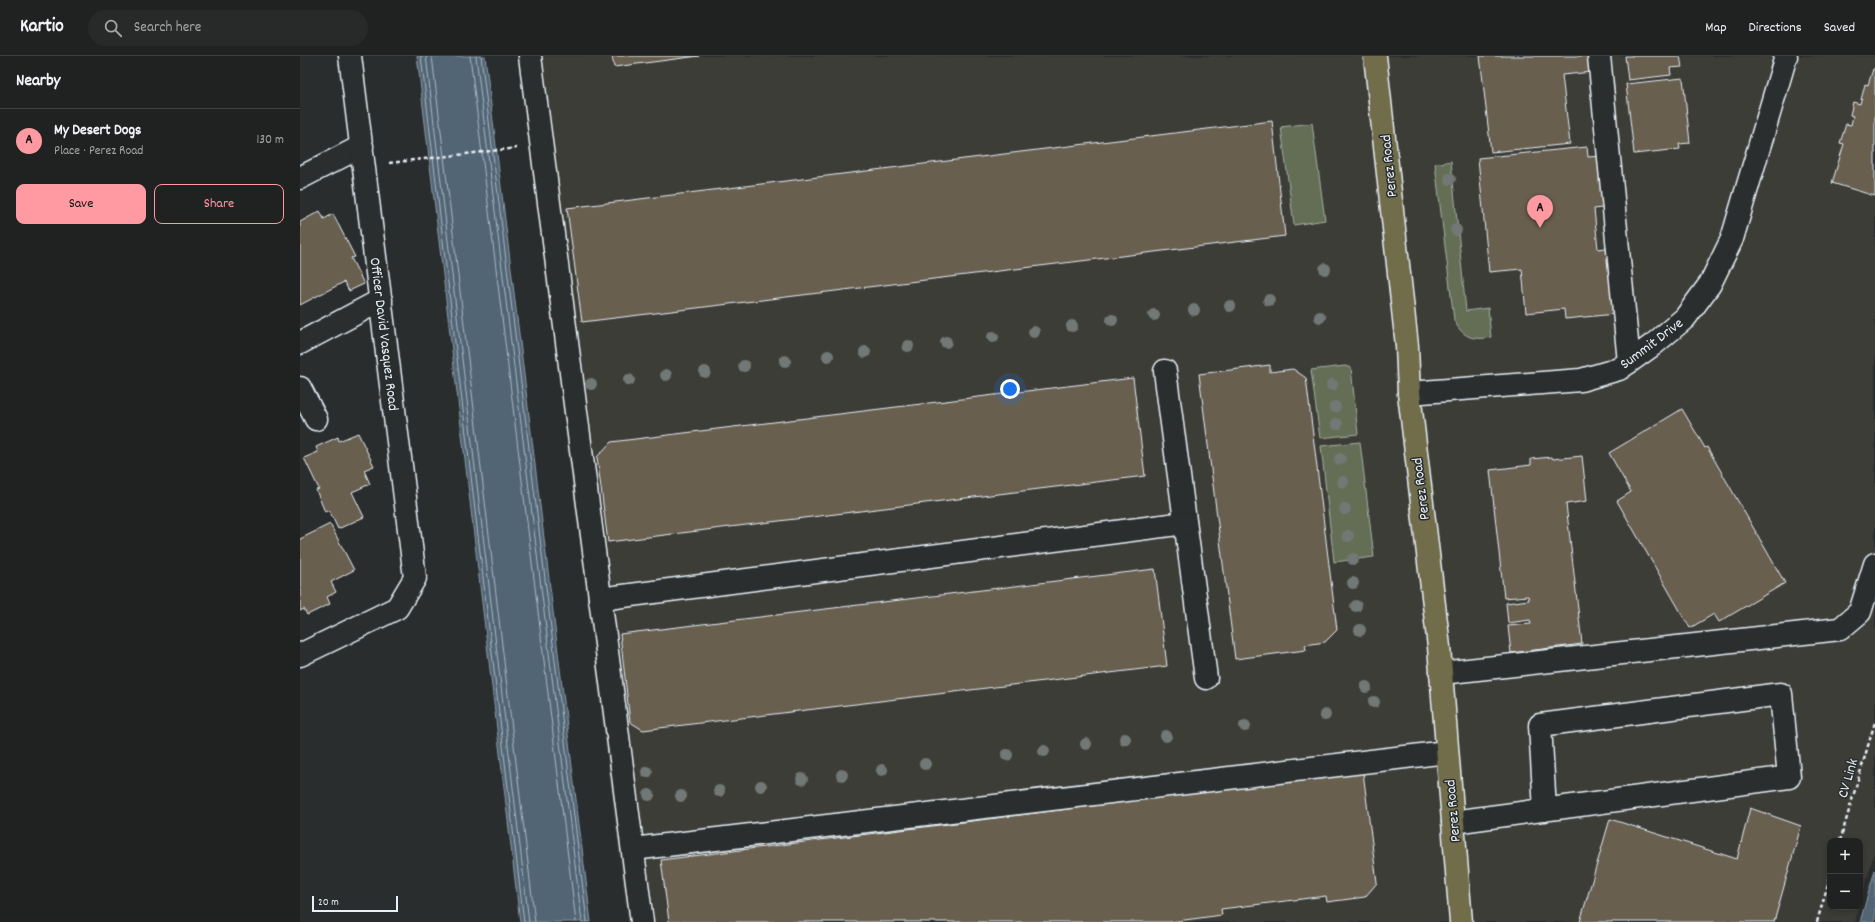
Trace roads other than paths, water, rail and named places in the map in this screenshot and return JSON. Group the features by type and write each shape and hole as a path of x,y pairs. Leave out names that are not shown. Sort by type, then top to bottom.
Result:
{"main road":[{"name":"Perez Road","path":"1375,56 1407,346 1409,393 1441,673 1461,922"}],"street":[{"name":"Officer David Vasquez Road","path":"300,655 397,608 415,578 350,56"},
{"path":"530,56 642,922"},
{"path":"1599,56 1629,362"},
{"name":"Summit Drive","path":"1409,393 1581,380 1619,369 1685,318 1710,284 1732,240 1786,56"},
{"path":"300,178 363,156"},
{"path":"300,343 380,300"},
{"path":"1165,371 1206,678"},
{"path":"300,388 316,419"},
{"path":"600,599 1185,523"},
{"path":"1441,673 1840,629 1860,612 1875,564"},
{"path":"1453,822 1545,810 1790,777 1781,694 1540,725 1545,810"},
{"path":"633,848 1447,752"}],"water":[{"path":"417,56 485,56 591,922 520,922"},
{"path":"1875,870 1875,922 1860,922"}],"place":[{"name":"My Desert Dogs","path":"1540,228"}]}
